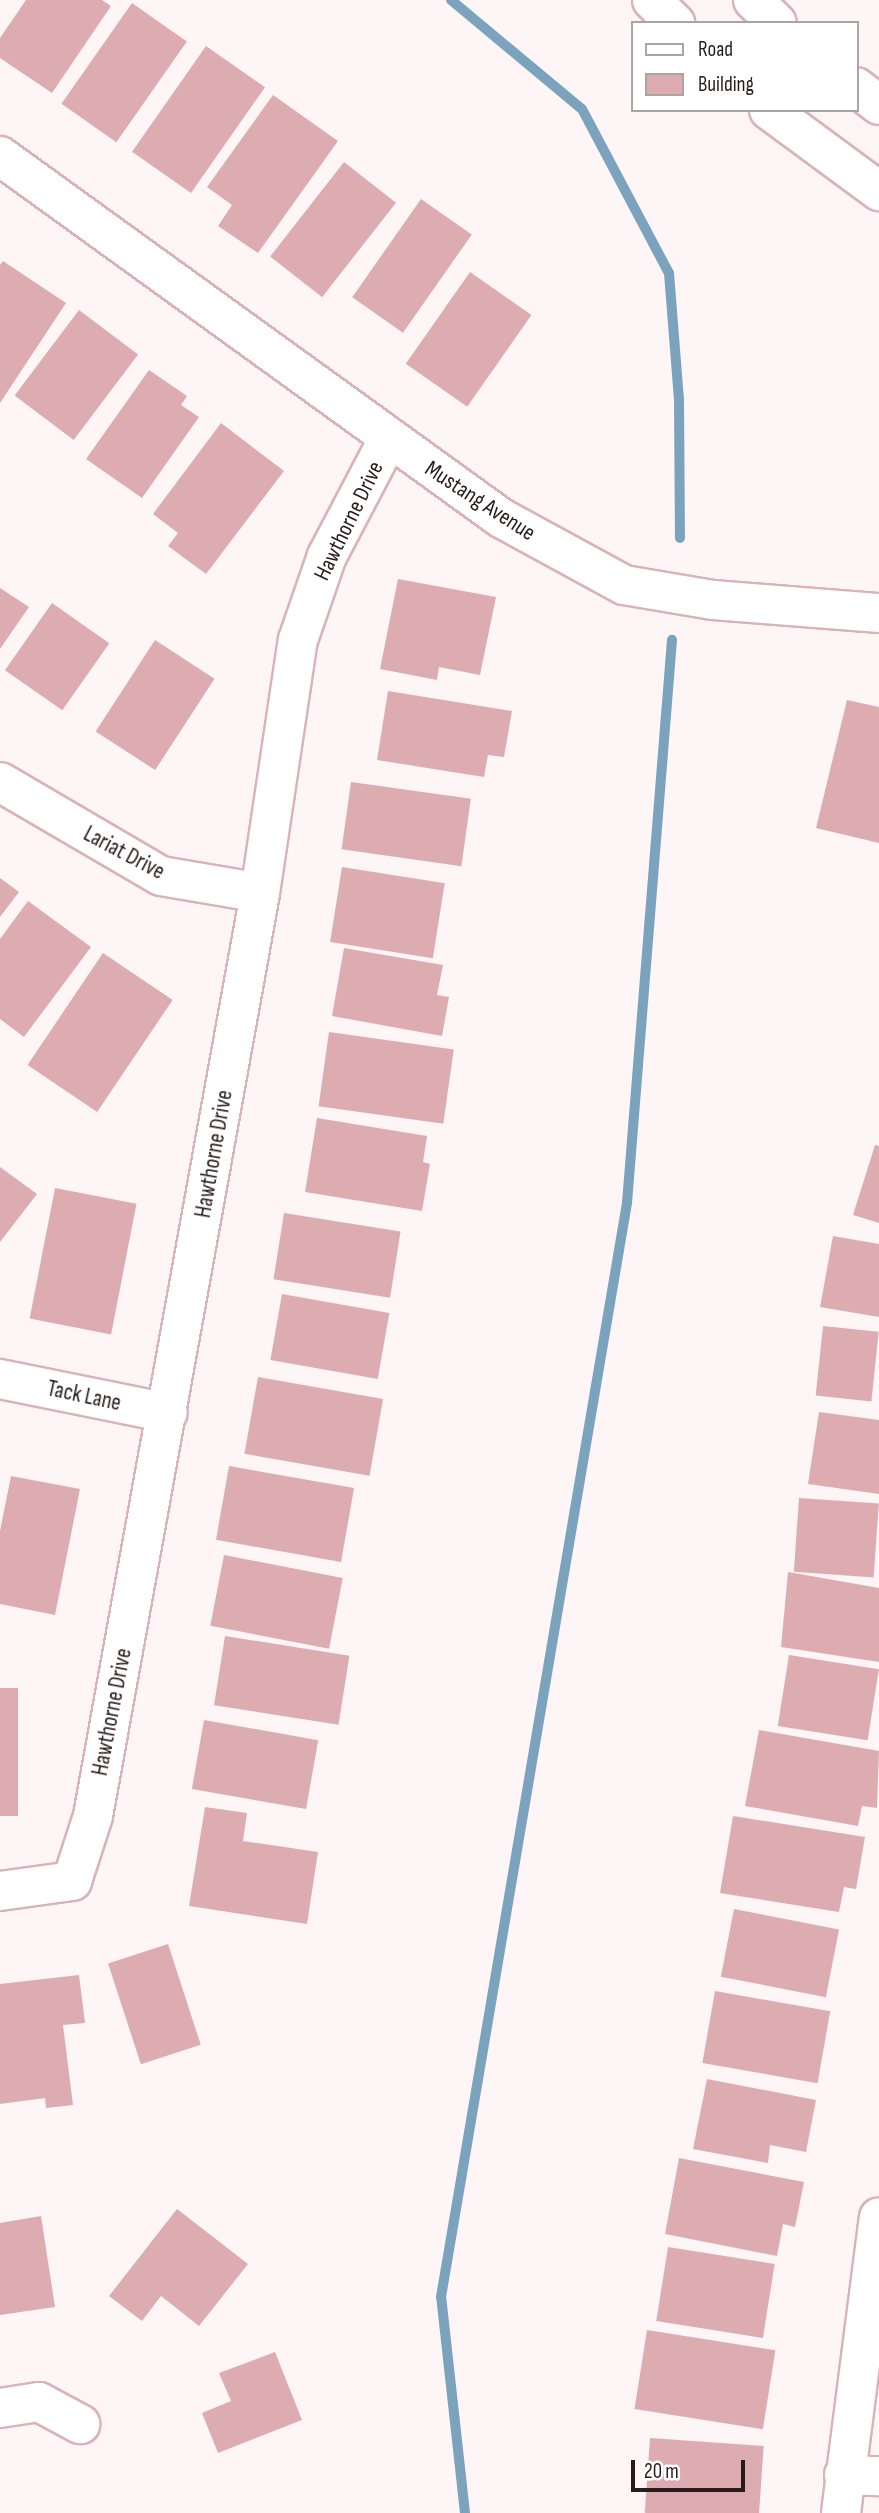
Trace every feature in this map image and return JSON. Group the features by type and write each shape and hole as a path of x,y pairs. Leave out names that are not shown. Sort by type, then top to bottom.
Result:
{"street":[{"path":"652,0 673,21"},
{"path":"753,0 775,21"},
{"path":"858,89 879,105"},
{"path":"772,112 879,191"},
{"name":"Mustang Avenue","path":"0,156 388,440 501,518 624,585 713,600 879,612"},
{"name":"Hawthorne Drive","path":"0,1891 72,1881 93,1816 260,893 298,640 327,556 388,440"},
{"name":"Lariat Drive","path":"0,782 161,876 260,893"},
{"name":"Tack Lane","path":"0,1379 168,1413"},
{"path":"842,2513 861,2476 879,2217"},
{"path":"0,2408 38,2402 80,2424"}],"building":[{"path":"26,0 102,0 111,6 52,93 0,58 0,38"},
{"path":"132,3 187,41 116,142 61,104"},
{"path":"206,46 265,87 191,193 132,152"},
{"path":"273,95 338,141 258,253 218,226 232,205 207,187"},
{"path":"344,162 396,203 322,297 270,257"},
{"path":"421,199 472,235 403,333 352,297"},
{"path":"3,261 66,303 0,403 0,265"},
{"path":"470,272 531,315 467,407 406,364"},
{"path":"79,310 138,355 74,440 15,395"},
{"path":"149,370 187,396 181,405 199,417 142,498 86,459"},
{"path":"221,423 284,471 206,574 168,546 178,533 153,514"},
{"path":"398,579 496,597 480,675 439,667 437,680 380,669"},
{"path":"0,588 29,607 0,649"},
{"path":"52,603 109,643 62,710 5,670"},
{"path":"155,640 215,679 155,770 96,731"},
{"path":"388,691 512,711 504,757 488,755 484,777 377,760"},
{"path":"847,700 879,707 879,843 816,828"},
{"path":"351,782 471,799 461,866 342,849"},
{"path":"342,867 445,883 433,958 330,942"},
{"path":"0,878 19,892 0,917"},
{"path":"28,901 91,947 24,1037 0,1019 0,939"},
{"path":"344,948 443,965 437,995 449,997 442,1036 332,1016"},
{"path":"103,953 173,1000 97,1112 28,1065"},
{"path":"329,1032 454,1050 443,1124 319,1106"},
{"path":"317,1118 427,1136 423,1162 430,1164 422,1211 305,1192"},
{"path":"875,1145 879,1146 879,1223 853,1215"},
{"path":"0,1167 37,1194 0,1242"},
{"path":"55,1188 136,1204 111,1334 30,1319"},
{"path":"284,1213 401,1231 390,1298 274,1279"},
{"path":"833,1236 879,1244 879,1317 820,1307"},
{"path":"282,1294 389,1313 378,1379 270,1360"},
{"path":"823,1326 879,1332 871,1401 816,1396"},
{"path":"258,1377 383,1399 370,1476 244,1454"},
{"path":"819,1412 879,1420 879,1494 808,1484"},
{"path":"229,1466 354,1488 341,1562 216,1540"},
{"path":"11,1476 80,1489 55,1615 0,1604 0,1531"},
{"path":"799,1498 879,1504 874,1577 794,1572"},
{"path":"224,1555 343,1578 329,1649 210,1626"},
{"path":"788,1572 879,1588 879,1662 781,1647"},
{"path":"225,1636 349,1656 338,1725 214,1705"},
{"path":"789,1655 879,1669 868,1740 778,1726"},
{"path":"0,1688 18,1688 18,1816 0,1816"},
{"path":"204,1720 318,1740 306,1809 192,1789"},
{"path":"759,1730 879,1751 877,1808 862,1806 858,1826 745,1806"},
{"path":"205,1807 247,1813 243,1841 318,1852 307,1924 189,1906"},
{"path":"733,1816 865,1837 856,1889 844,1887 839,1912 720,1893"},
{"path":"734,1909 839,1929 826,1997 721,1977"},
{"path":"168,1944 201,2045 141,2064 108,1963"},
{"path":"79,1975 85,2023 63,2025 73,2105 46,2108 45,2098 0,2104 0,1984"},
{"path":"715,1991 830,2011 818,2083 702,2063"},
{"path":"707,2079 816,2100 806,2152 770,2145 768,2163 693,2149"},
{"path":"679,2158 804,2182 795,2227 783,2224 777,2256 665,2234"},
{"path":"177,2209 248,2264 199,2326 161,2296 142,2321 109,2296"},
{"path":"41,2216 55,2307 0,2315 0,2223"},
{"path":"668,2247 775,2264 763,2338 656,2321"},
{"path":"647,2330 775,2350 763,2429 634,2409"},
{"path":"275,2352 302,2420 218,2453 202,2413 231,2401 219,2373"},
{"path":"650,2438 764,2446 759,2513 645,2513"}],"waterway":[{"path":"451,0 582,109 669,273 679,400 680,538"},
{"path":"465,2513 441,2297 627,1203 672,640"}]}
